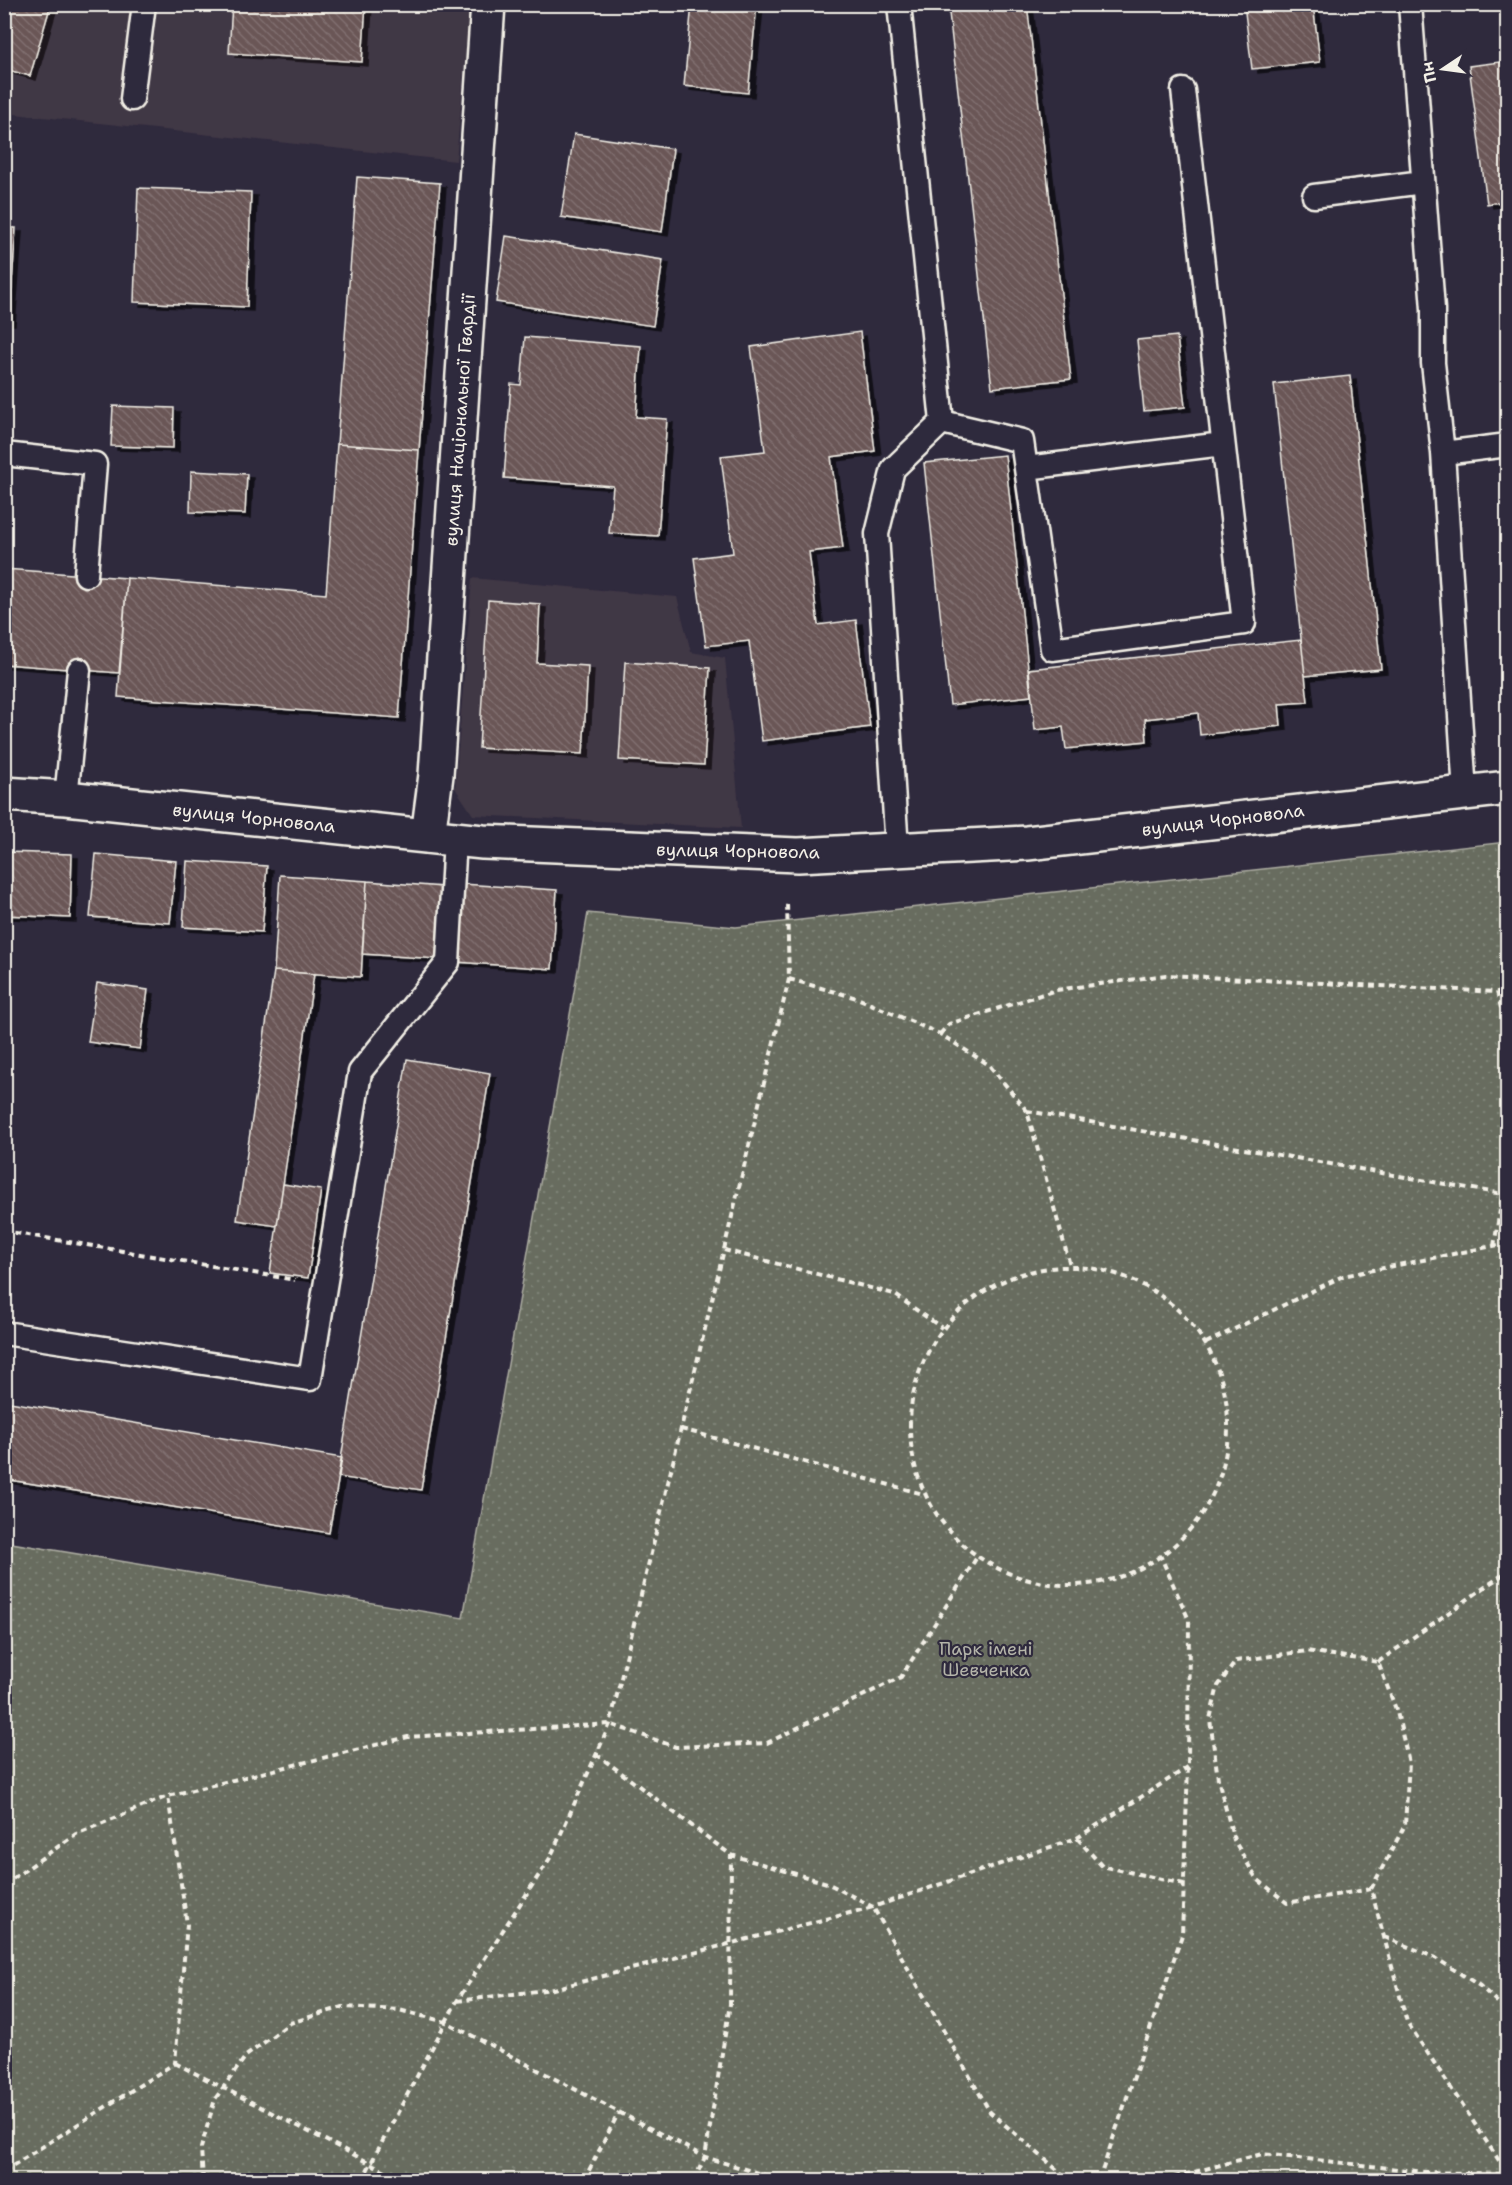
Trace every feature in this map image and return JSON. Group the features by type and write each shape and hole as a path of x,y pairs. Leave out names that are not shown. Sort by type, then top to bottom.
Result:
{"main road":[{"name":"вулиця Національної Гвардії","path":"441,837 436,775 488,4"},
{"name":"вулиця Чорновола","path":"4,794 66,798 441,837 798,855 1027,843 1508,788"}],"lane":[{"path":"132,99 144,4"},
{"path":"899,4 942,422"},
{"path":"1410,4 1433,309 1433,363 1443,453 1465,793"},
{"path":"942,422 1022,441 1052,649 1244,623 1183,90"},
{"path":"1314,196 1423,182"},
{"path":"897,849 877,534 892,469 942,422"},
{"path":"1026,468 1223,444"},
{"path":"1443,453 1508,445"},
{"path":"4,454 95,464 86,575"},
{"path":"66,798 79,670"},
{"path":"4,1333 309,1379 360,1072 448,962 441,837"}],"path":[{"path":"362,2181 457,2001 550,1858 610,1724 789,979 788,903"},
{"path":"940,1034 949,1024 1056,990 1166,975 1497,992 1508,990"},
{"path":"789,979 857,998 940,1034 989,1065 1027,1111 1070,1265"},
{"path":"1497,992 1508,1035"},
{"path":"1027,1111 1505,1194"},
{"path":"1494,1246 1505,1194 1508,1162"},
{"path":"4,1231 325,1285"},
{"path":"1206,1343 1343,1276 1508,1243"},
{"path":"724,1250 894,1294 942,1328"},
{"path":"1070,1265 1124,1275 1171,1302 1206,1343 1226,1394 1228,1449 1211,1500 1178,1544 1132,1573 1080,1586 1026,1580 977,1557 938,1519 915,1469 909,1420 918,1372 942,1328 977,1294 1022,1272 1070,1265"},
{"path":"681,1429 927,1495"},
{"path":"1099,2181 1182,1935 1188,1767 1189,1620 1160,1555"},
{"path":"4,1885 76,1834 168,1796 408,1737 610,1724 676,1747 767,1743 901,1677 977,1557"},
{"path":"1371,1889 1287,1903 1256,1878 1234,1840 1218,1779 1210,1719 1218,1686 1236,1661 1306,1651 1378,1662 1508,1571"},
{"path":"1378,1662 1397,1712 1409,1763 1404,1825 1371,1889 1407,2022 1507,2174"},
{"path":"596,1754 731,1855 827,1883 873,1907 990,2112 1069,2181"},
{"path":"457,2001 553,1989 873,1907 1077,1839 1188,1767"},
{"path":"168,1796 187,1924 175,2063"},
{"path":"1077,1839 1102,1866 1184,1884"},
{"path":"694,2181 705,2157 730,2004 731,1855"},
{"path":"1384,1937 1434,1957 1480,1986 1508,2012"},
{"path":"203,2181 201,2148 215,2100 246,2056 290,2023 343,2007 399,2010 446,2022 705,2157 781,2181"},
{"path":"175,2063 403,2181"},
{"path":"4,2171 175,2063"},
{"path":"584,2181 619,2112"},
{"path":"1164,2181 1262,2154 1425,2172 1507,2174"}],"shaded area":[{"path":"5,5 470,5 456,161 5,113"},
{"path":"472,578 677,597 691,652 725,658 741,828 473,815 455,788"}],"green space":[{"name":"Парк імені Шевченка","path":"1507,842 1507,2180 5,2180 5,1542 463,1618 588,913 736,927"}],"building":[{"path":"4,4 51,4 30,76 4,69"},
{"path":"232,4 366,4 362,62 229,53"},
{"path":"692,4 757,4 748,93 684,86"},
{"path":"948,4 1027,4 1071,379 992,388"},
{"path":"1244,4 1313,4 1320,62 1252,69"},
{"path":"1508,61 1508,201 1487,204 1469,66"},
{"path":"574,134 673,149 662,232 561,217"},
{"path":"357,177 440,183 419,450 337,444"},
{"path":"138,188 251,192 247,307 134,302"},
{"path":"4,228 16,228 9,321 4,321"},
{"path":"506,236 663,260 653,326 496,302"},
{"path":"860,332 875,451 831,457 843,548 809,552 818,625 856,620 870,727 762,741 749,641 706,646 694,558 733,553 721,456 765,451 751,347"},
{"path":"1177,336 1185,407 1144,411 1137,340"},
{"path":"525,337 641,346 636,417 667,419 658,536 609,533 613,486 504,478 511,384 521,385"},
{"path":"1350,376 1381,669 1305,676 1274,384"},
{"path":"113,406 174,408 173,448 111,446"},
{"path":"337,444 419,450 399,718 118,697 127,578 326,594"},
{"path":"1005,455 1031,696 950,705 924,463"},
{"path":"191,471 247,474 245,514 190,512"},
{"path":"4,569 127,578 119,673 4,664"},
{"path":"488,600 540,604 537,663 588,666 583,754 479,748"},
{"path":"1301,640 1308,702 1279,704 1281,726 1200,735 1198,713 1145,719 1147,741 1066,749 1063,727 1035,730 1029,669"},
{"path":"625,662 710,668 704,765 619,760"},
{"path":"4,852 72,854 70,918 4,915"},
{"path":"96,854 176,861 170,923 90,917"},
{"path":"187,861 267,866 262,932 183,927"},
{"path":"280,875 367,881 361,977 274,971"},
{"path":"367,881 443,887 438,959 362,954"},
{"path":"462,884 557,890 552,969 456,962"},
{"path":"274,971 314,974 277,1226 237,1220"},
{"path":"97,983 148,990 140,1049 88,1042"},
{"path":"407,1059 490,1073 421,1490 338,1477"},
{"path":"283,1184 321,1190 308,1278 270,1273"},
{"path":"4,1401 342,1458 329,1533 4,1479"}]}
